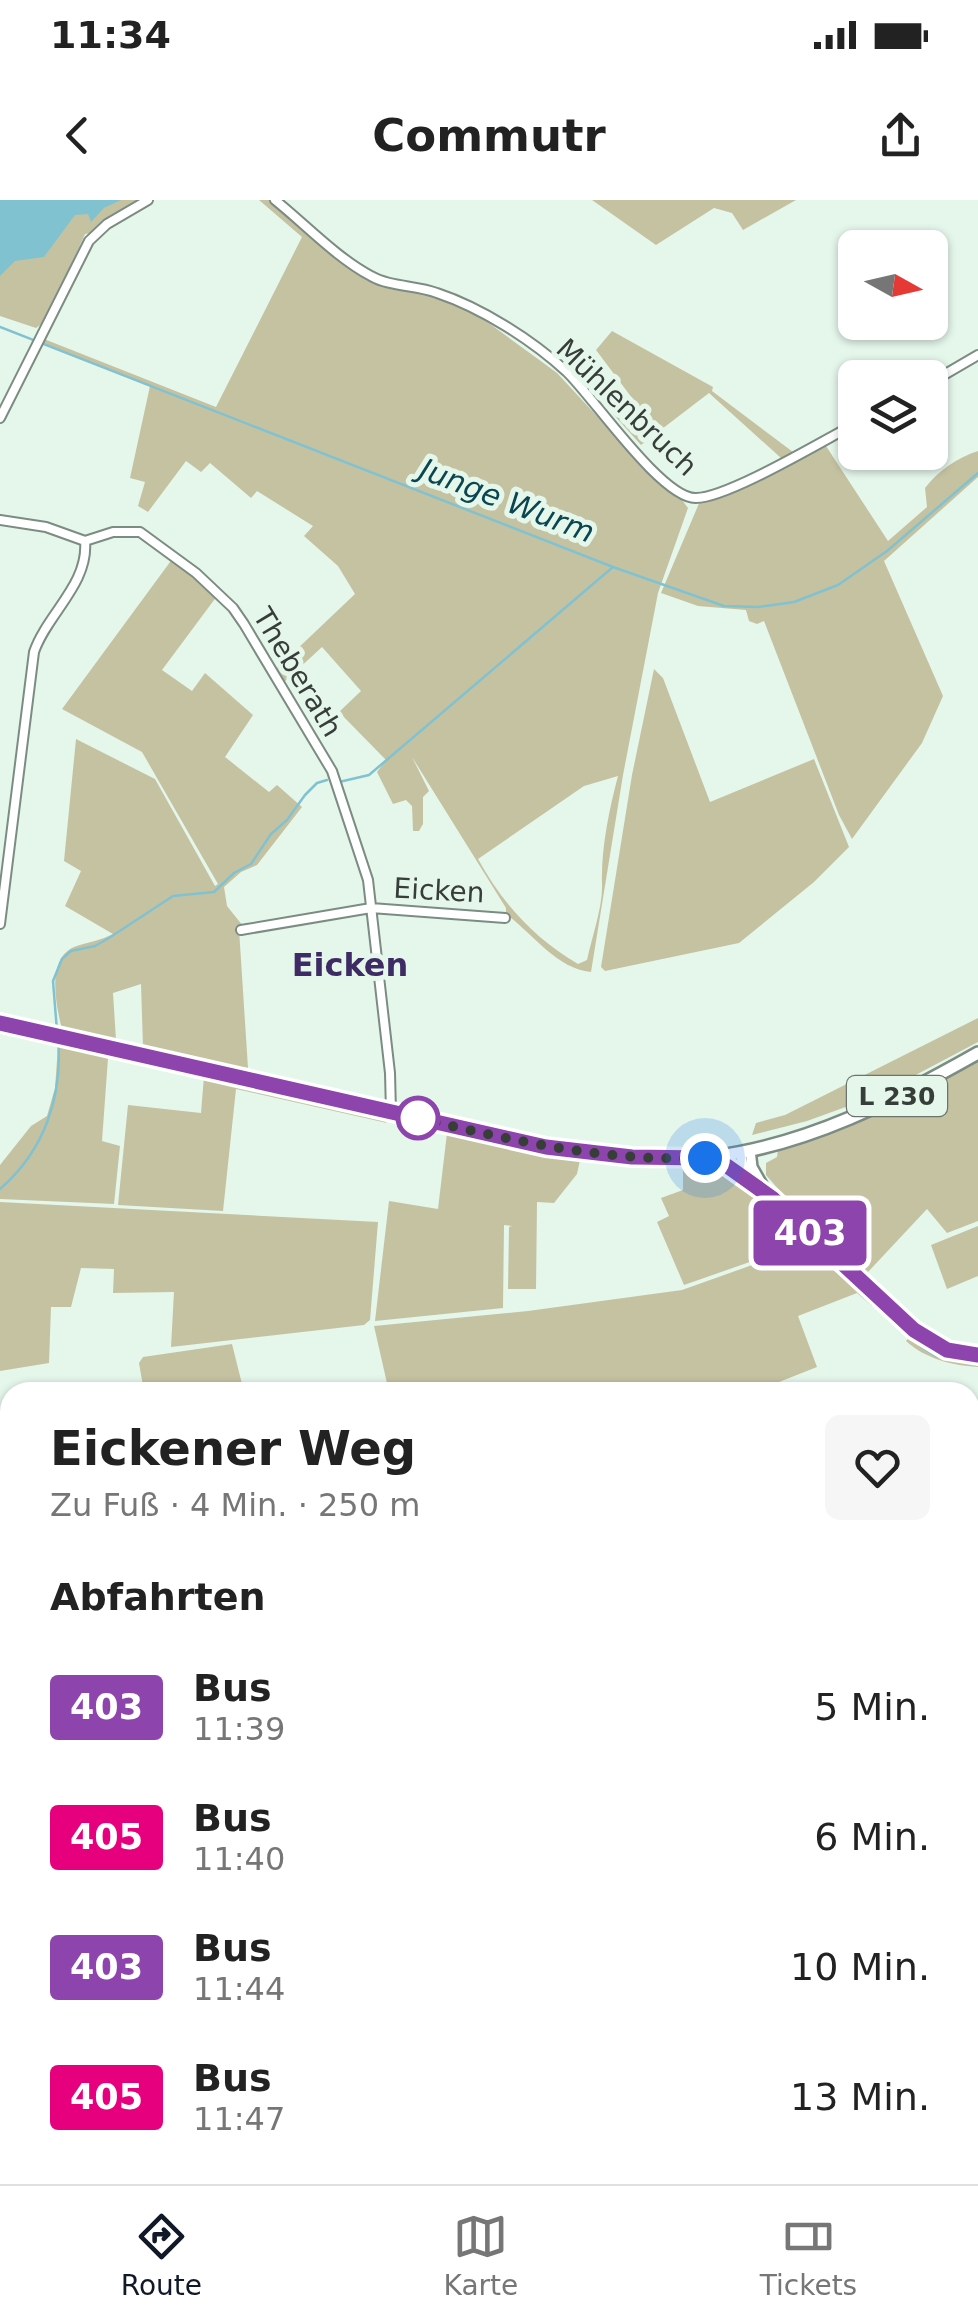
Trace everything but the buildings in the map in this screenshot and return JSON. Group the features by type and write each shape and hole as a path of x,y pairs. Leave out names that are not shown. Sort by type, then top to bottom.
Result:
{"main road":[{"name":"L 230","path":"0,1023 558,1148 632,1157 705,1158 745,1151 854,1116 978,1053"},
{"path":"705,1158 752,1182"}],"street":[{"path":"0,418 90,241 107,224 148,200"},
{"name":"Mühlenbruch","path":"276,200 369,276 446,296 488,317 543,354 570,375 658,475 687,496 703,497 740,483 838,433"},
{"path":"948,372 978,354"},
{"name":"Theberath","path":"0,520 46,527 85,541 114,532 140,532 212,587 244,624 336,782"},
{"path":"0,924 34,652 40,636 66,600 86,552 85,541"},
{"name":"Eicken","path":"336,782 368,880 391,1112"},
{"name":"Eicken","path":"241,930 372,908 504,918"},
{"path":"745,1151 743,1166 752,1182 914,1330 947,1350 978,1355"},
{"path":"745,1151 758,1180 772,1198"}],"shaded area":[{"path":"0,200 142,200 85,234 46,321 36,328 0,316"},
{"path":"259,200 269,200 362,274 447,299 479,316 557,373 661,485 688,508 658,593 591,972 556,957 506,914 506,908 412,757 429,791 423,797 423,824 419,831 413,831 412,806 406,800 393,804 377,772 386,760 339,712 361,691 322,647 283,683 275,670 355,594 338,566 304,536 313,526 257,491 251,498 210,463 201,472 186,461 148,512 138,506 145,482 130,478 150,386 44,345 44,339 216,407 302,237","holes":["618,776 604,843 599,912 587,960 578,964 520,918 478,859 584,786"]},
{"path":"592,200 796,200 743,230 732,213 714,208 656,245"},
{"path":"612,331 713,387 712,391 793,452 781,458 709,393 641,445 613,414 632,398 596,350"},
{"path":"838,436 826,446 838,470 888,541 927,507 925,488 936,476 978,451 978,477 884,561 943,696 922,743 852,839 839,815 764,621 749,621 746,610 698,606 661,593 700,501 757,478"},
{"path":"173,558 217,596 162,670 192,691 205,673 253,715 225,757 269,792 277,785 302,807 257,865 241,872 224,887 227,906 243,926 239,929 248,1068 143,1047 141,984 113,993 116,1040 62,1029 57,1008 56,972 65,953 113,934 65,906 81,871 64,861 76,739 155,779 215,886 218,884 142,752 62,709"},
{"path":"654,669 663,678 710,802 814,759 849,847 814,882 739,943 605,971 601,967 632,775"},
{"path":"978,1018 978,1042 876,1096 807,1121 752,1135 756,1123 785,1115"},
{"path":"0,1030 111,1055 102,1141 120,1146 114,1204 0,1199 0,1165 31,1126 47,1116 55,1088 58,1047 0,1034"},
{"path":"978,1058 978,1221 947,1233 927,1209 868,1272 766,1175 766,1163 777,1157 778,1149 856,1121"},
{"path":"204,1076 379,1116 387,1123 236,1089 223,1211 118,1205 128,1105 201,1113"},
{"path":"447,1133 580,1160 577,1174 554,1203 537,1202 536,1289 508,1289 512,1226 504,1225 503,1308 375,1321 389,1201 438,1209"},
{"path":"683,1165 715,1170 733,1179 807,1242 684,1285 657,1222 669,1216 661,1198 683,1190"},
{"path":"0,1202 378,1222 370,1320 364,1325 171,1347 174,1292 113,1293 114,1269 81,1268 71,1307 51,1307 49,1363 0,1371"},
{"path":"978,1226 978,1276 947,1289 931,1245"},
{"path":"814,1243 876,1301 872,1306 857,1293 798,1316 817,1367 779,1382 387,1382 374,1326 528,1311 682,1290"},
{"path":"911,1335 949,1356 978,1359 978,1367 930,1357 906,1341"},
{"path":"232,1344 242,1382 142,1382 139,1363 143,1357"}],"water":[{"path":"0,200 121,200 104,208 91,222 88,214 75,215 44,257 15,261 0,276"}],"waterway":[{"name":"Junge Wurm","path":"0,327 613,567 724,606 794,602 838,585 887,551 978,473"},
{"path":"339,782 369,775 613,567"},
{"path":"57,1031 53,981 62,959 71,951 95,946 173,896 214,892 234,873 251,864 305,795 317,783 327,780"},
{"path":"0,1189 28,1158 47,1121 57,1082 58,1039"},
{"path":"813,1245 894,1321"},
{"path":"920,1346 936,1356 978,1365"}],"bus line":[{"name":"403","path":"0,1023 546,1147 603,1155 705,1158 736,1171 772,1198 914,1330 947,1350 978,1355"}],"district":[{"name":"Eicken","path":"350,965"}],"route":[{"path":"418,1118 546,1147 603,1155 705,1158"}]}
